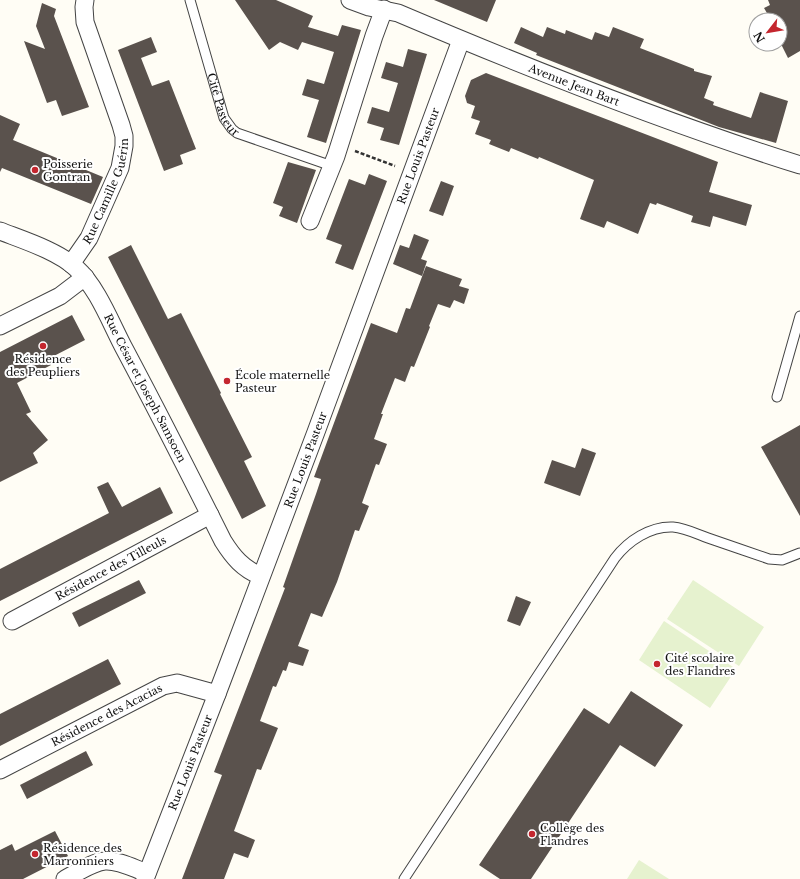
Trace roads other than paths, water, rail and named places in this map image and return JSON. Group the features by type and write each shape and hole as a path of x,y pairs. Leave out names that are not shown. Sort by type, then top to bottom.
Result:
{"street":[{"name":"Rue Camille Guérin","path":"71,264 89,238 96,224 120,168 124,146 124,136 121,125 85,22 85,0"},
{"name":"Avenue Jean Bart","path":"350,0 369,7 398,12 461,40 577,86 735,144 800,165"},
{"path":"310,221 332,166 384,9"},
{"name":"Rue Louis Pasteur","path":"146,876 261,576 461,40"},
{"name":"Rue César et Joseph Samsoen","path":"0,231 58,255 71,264 84,277 109,319 223,541 234,557 248,570 261,576"},
{"path":"0,326 60,296 84,277"},
{"name":"Résidence des Tilleuls","path":"12,621 210,515"},
{"name":"Résidence des Acacias","path":"0,770 163,686 178,683 216,694"},
{"path":"66,879 105,861 115,862 146,876"}],"lane":[{"name":"Cité Pasteur","path":"190,0 224,118 232,129 237,133 332,166"},
{"path":"777,397 800,316"},
{"path":"404,879 626,545 638,537 652,531 672,527 692,532 776,561 788,559 800,553"}],"place":[{"name":"Poisserie Gontran","path":"35,170"},
{"name":"Résidence des Peupliers","path":"43,346"},
{"name":"École maternelle Pasteur","path":"227,381"},
{"name":"Cité scolaire des Flandres","path":"657,664"},
{"name":"Collège des Flandres","path":"532,834"},
{"name":"Résidence des Marronniers","path":"35,854"}]}
